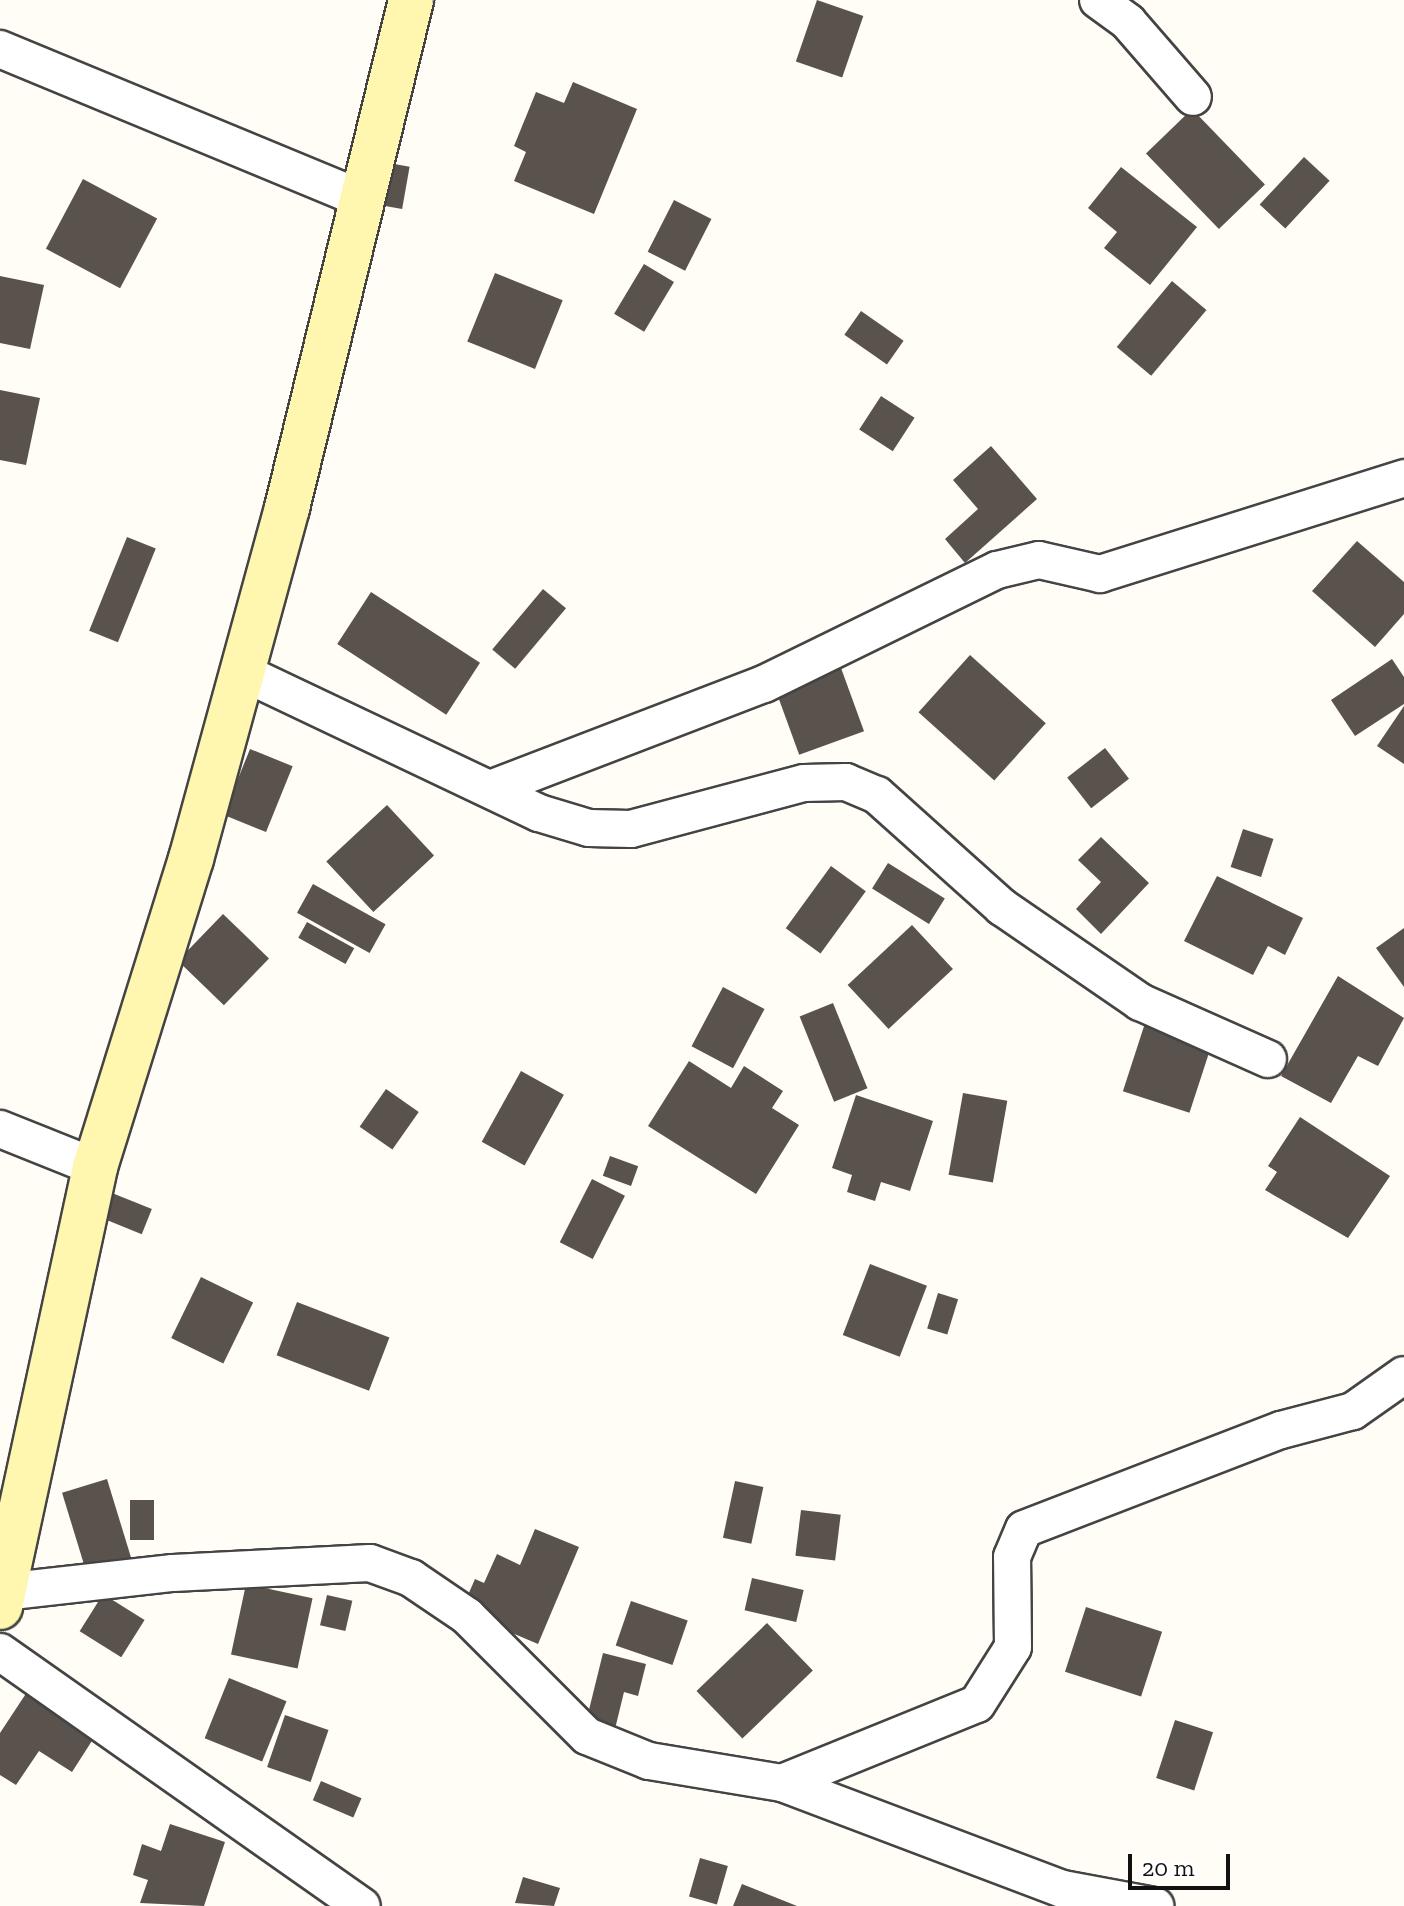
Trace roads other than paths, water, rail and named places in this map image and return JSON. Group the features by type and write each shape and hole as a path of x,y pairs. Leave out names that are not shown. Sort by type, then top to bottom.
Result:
{"street":[{"path":"411,0 242,672 95,1167 2,1600 370,1563 411,1578 467,1616 587,1736 649,1761 782,1783 1063,1889 1155,1906"},
{"path":"1098,0 1193,97"},
{"path":"0,49 359,198"},
{"path":"490,789 764,684 997,570 1039,560 1100,574 1399,491"},
{"path":"242,672 490,789 589,828 631,829 804,783 846,782 877,795 1002,907 1140,1002 1268,1059"},
{"path":"0,1129 95,1167"},
{"path":"782,1783 977,1704 1013,1647 1012,1557 1024,1529 1281,1430 1353,1411 1404,1375"},
{"path":"0,1652 362,1906"}]}
